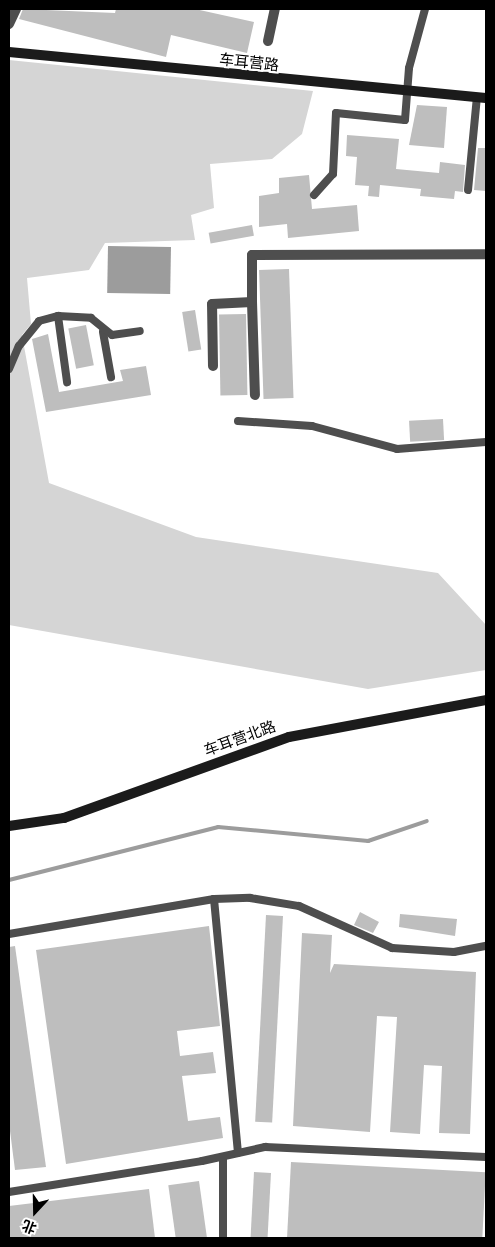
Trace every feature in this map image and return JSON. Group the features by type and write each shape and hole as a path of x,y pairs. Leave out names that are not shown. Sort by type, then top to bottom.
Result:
{"street":[{"path":"9,24 16,9"},
{"path":"268,42 275,9"},
{"name":"车耳营路","path":"9,52 482,98"},
{"path":"255,394 252,255 486,254"},
{"path":"213,366 212,304 252,302"},
{"name":"车耳营北路","path":"9,826 64,818 289,737 486,701"}],"lane":[{"path":"314,195 333,174 336,113 405,120 407,91 425,9"},
{"path":"468,190 482,98"},
{"path":"58,316 67,382"},
{"path":"9,369 19,346 39,321 58,316 90,318 103,332 111,377"},
{"path":"103,332 140,331"},
{"path":"238,421 312,426 397,449 486,442"},
{"path":"9,934 214,899 250,898 299,906 392,948 454,952 486,946"},
{"path":"214,899 238,1153"},
{"path":"9,1192 223,1156 265,1147 486,1157"},
{"path":"223,1156 223,1238"}],"shaded area":[{"path":"9,60 313,91 302,134 272,159 210,164 214,208 191,215 195,240 105,243 89,270 27,278 31,324 22,335 49,483 196,537 438,573 486,625 486,670 368,689 9,625"},
{"path":"108,246 171,247 170,294 107,293"}],"building":[{"path":"23,9 115,13 116,9 195,9 254,22 247,53 171,35 166,57 19,19"},
{"path":"417,105 447,107 444,148 409,145"},
{"path":"347,135 399,139 396,169 439,173 440,162 465,165 463,192 455,191 454,199 420,196 421,189 380,185 379,197 368,196 369,186 355,185 357,157 346,156"},
{"path":"478,148 486,148 486,191 474,190"},
{"path":"309,175 312,209 357,205 359,231 288,238 287,224 259,227 259,196 279,193 279,178"},
{"path":"252,225 254,236 211,243 209,233"},
{"path":"289,269 294,398 264,399 259,270"},
{"path":"195,310 201,350 188,352 182,312"},
{"path":"219,314 246,314 247,395 220,395"},
{"path":"86,325 94,365 76,369 68,328"},
{"path":"48,334 59,392 123,381 120,370 146,366 151,395 46,412 32,339"},
{"path":"443,419 444,440 410,442 409,421"},
{"path":"360,912 379,922 373,933 354,925"},
{"path":"400,914 457,919 455,936 399,927"},
{"path":"266,915 283,916 272,1123 255,1122"},
{"path":"209,926 220,1026 177,1031 180,1056 213,1052 216,1073 182,1076 188,1121 220,1117 223,1138 66,1164 36,950"},
{"path":"302,933 332,935 330,973 334,964 476,972 470,1134 439,1133 442,1066 424,1065 420,1134 390,1132 397,1017 377,1016 370,1132 293,1126"},
{"path":"15,946 46,1167 15,1170 9,1123 9,947"},
{"path":"291,1162 486,1172 482,1238 287,1238"},
{"path":"254,1172 271,1173 268,1238 251,1238"},
{"path":"199,1181 207,1238 176,1238 168,1185"},
{"path":"149,1189 155,1238 9,1238 9,1206"}],"waterway":[{"path":"9,880 218,827 368,841 427,821"}]}
